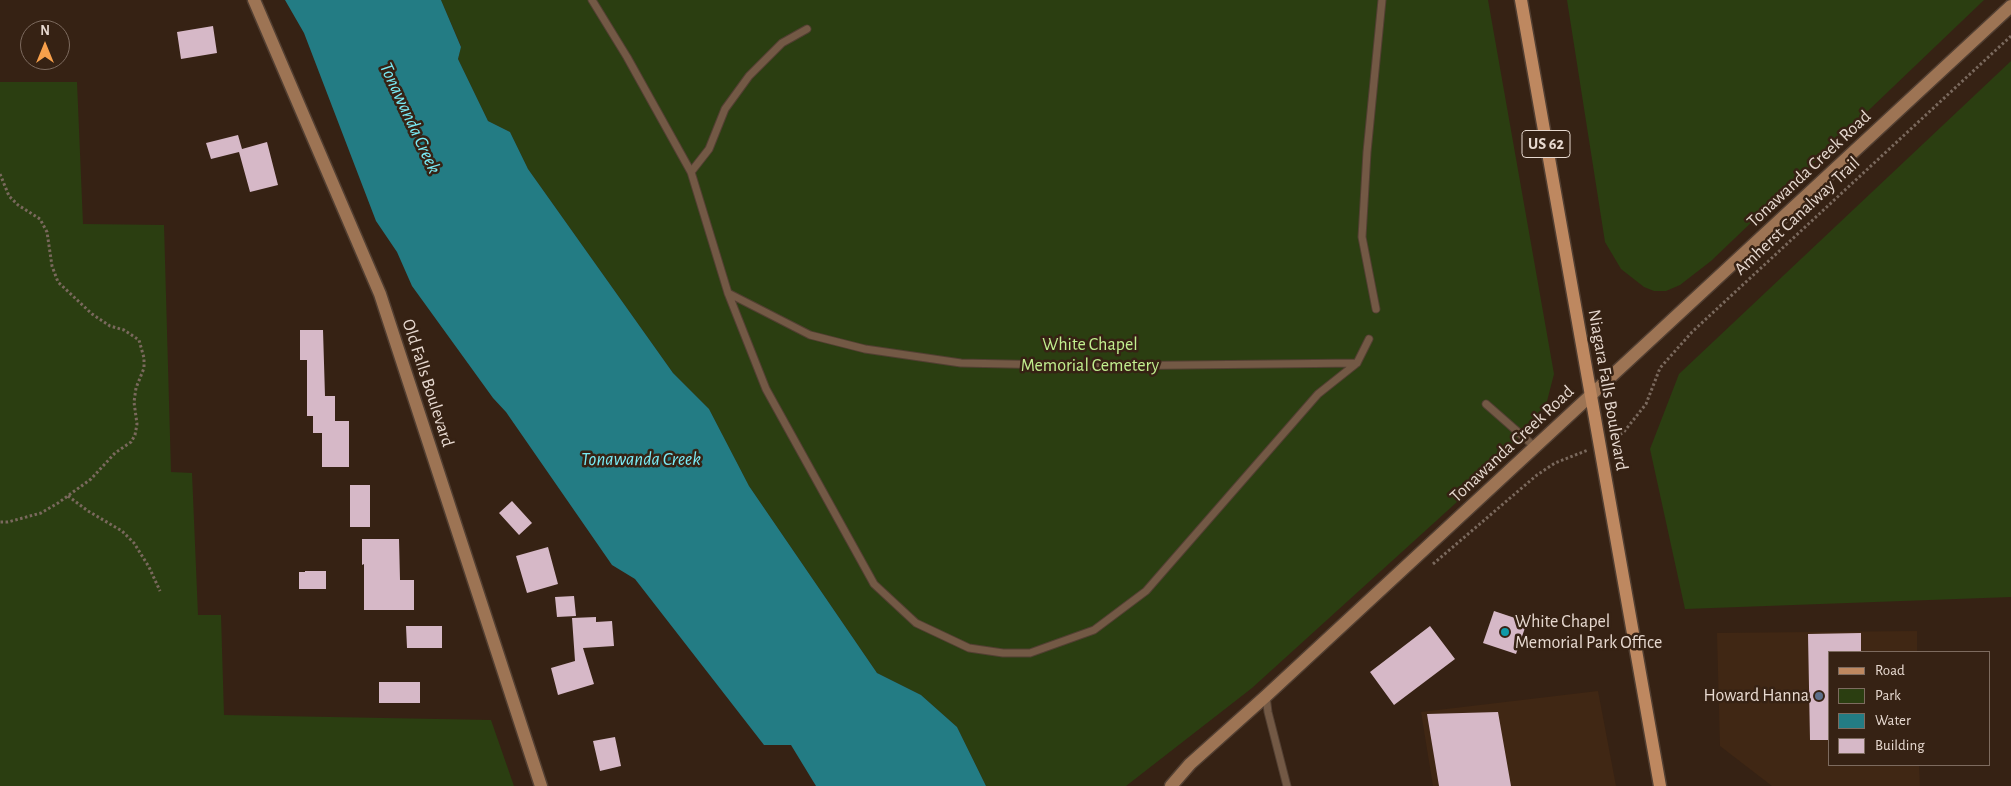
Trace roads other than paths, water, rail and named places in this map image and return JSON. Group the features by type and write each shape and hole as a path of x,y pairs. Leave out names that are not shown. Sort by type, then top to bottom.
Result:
{"main road":[{"name":"Niagara Falls Boulevard","path":"1521,0 1660,786"}],"street":[{"name":"Old Falls Boulevard","path":"254,0 380,294 541,786"},
{"name":"Tonawanda Creek Road","path":"1170,786 1190,764 1266,696 2011,6"}],"lane":[{"path":"592,0 627,57 692,172 728,293 766,389 874,584 916,623 969,648 1002,653 1030,653 1094,630 1146,591 1318,394 1357,363 1368,339"},
{"path":"1376,309 1362,237 1367,152 1382,0"},
{"path":"692,172 709,149 725,109 749,76 782,43 807,29"},
{"path":"728,293 810,335 865,349 961,363 1100,366 1357,363"},
{"path":"1486,404 1535,447"},
{"path":"1266,696 1268,712 1287,786"}],"water":[{"name":"Tonawanda Creek","path":"285,0 441,0 461,47 458,59 488,121 510,132 528,169 673,373 709,409 749,486 877,673 921,695 957,727 986,786 816,786 791,745 764,745 635,579 612,565 506,412 493,398 412,286 397,252 376,221 304,33"}],"place":[{"name":"White Chapel Memorial Park Office","path":"1505,632"},
{"name":"Howard Hanna","path":"1819,696"}],"park label":[{"name":"White Chapel Memorial Cemetery","path":"1090,355"}]}
